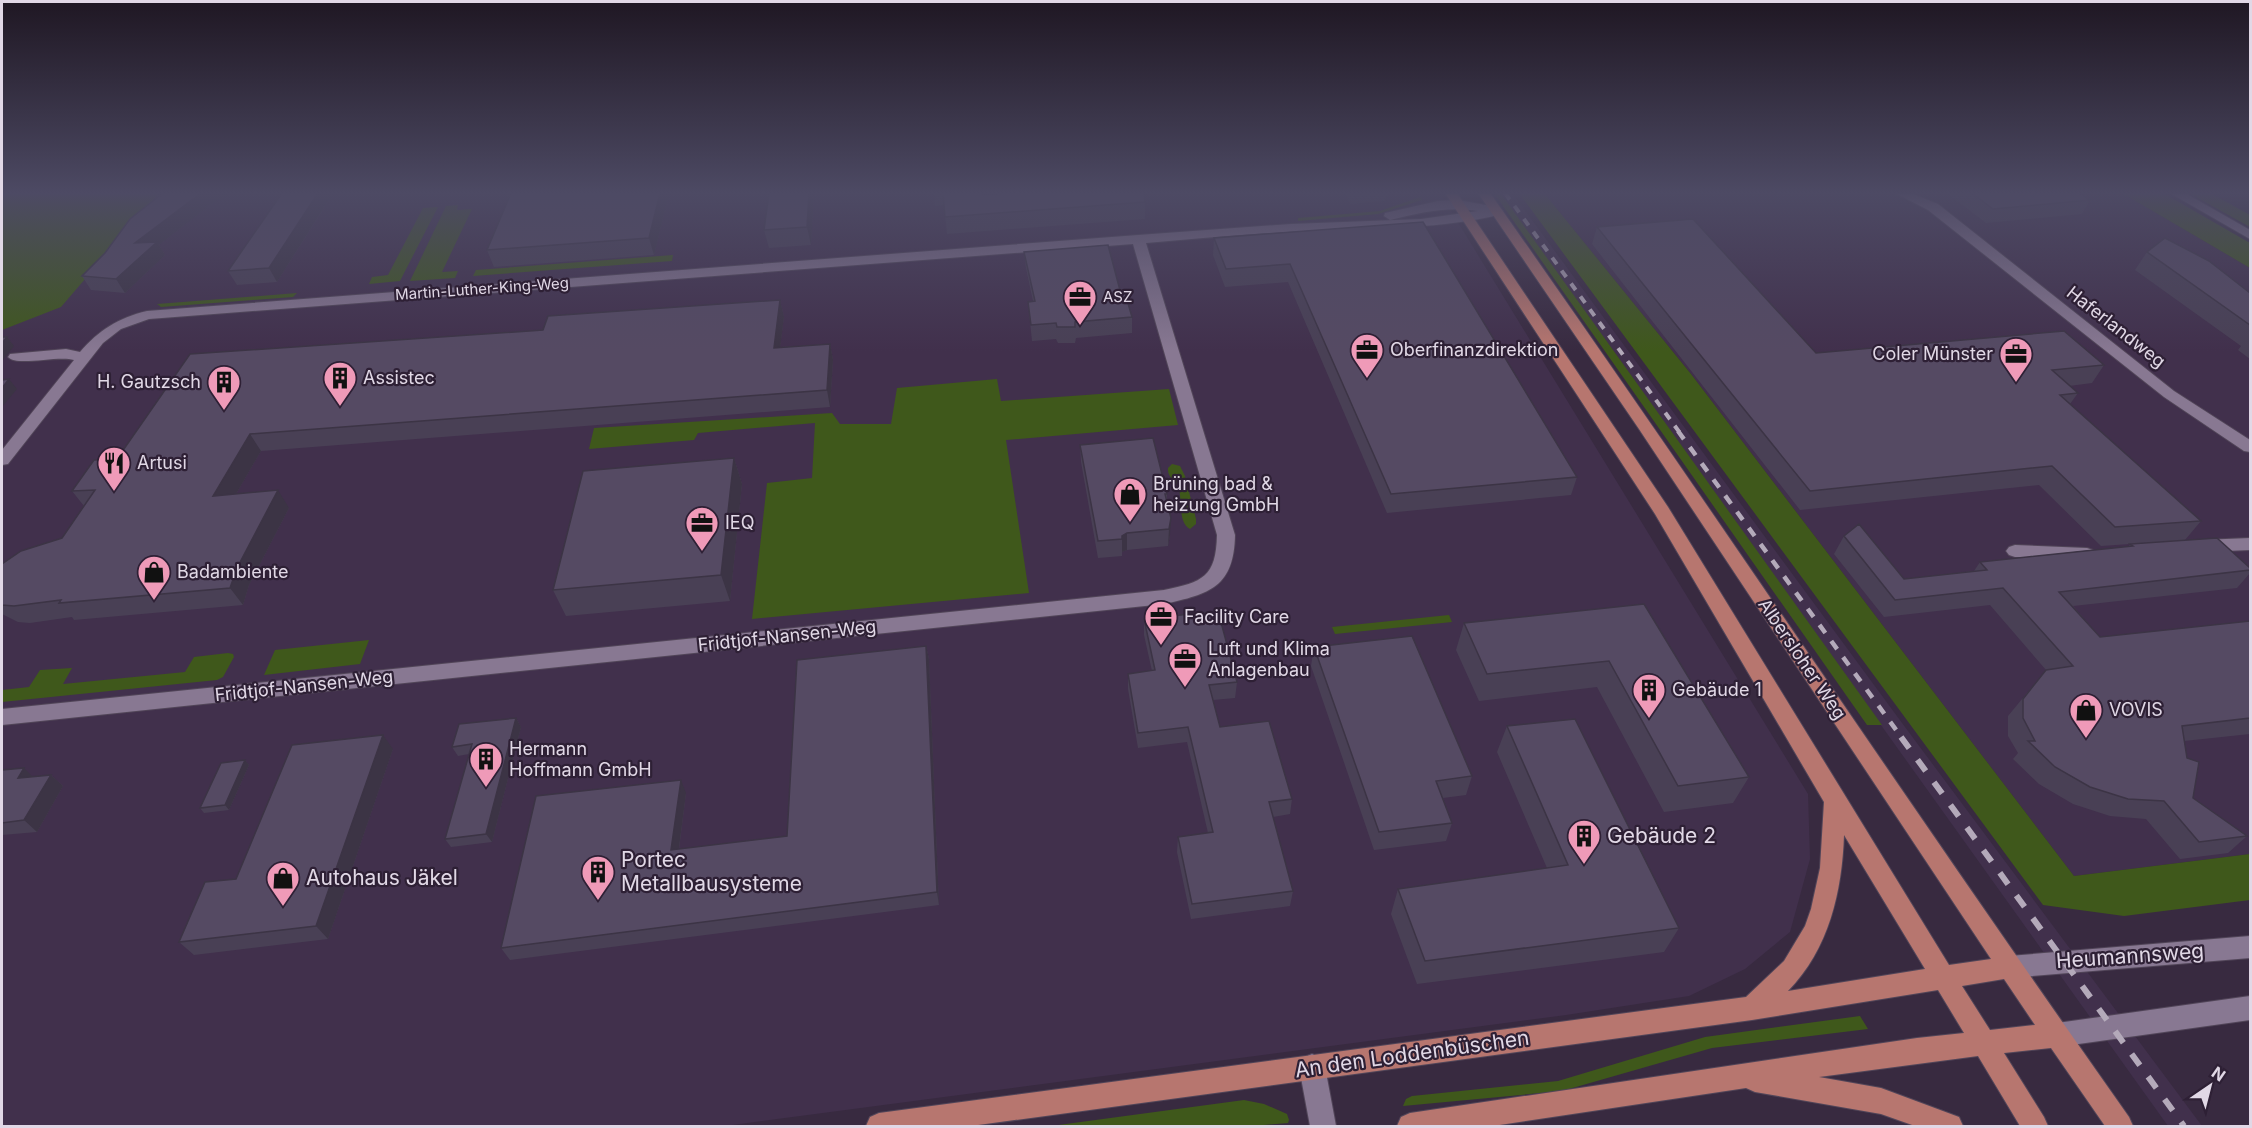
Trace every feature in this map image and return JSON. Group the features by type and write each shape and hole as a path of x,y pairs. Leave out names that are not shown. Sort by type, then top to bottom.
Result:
{"main road":[{"path":"1486,246 1662,511 1835,801 2035,1126"},
{"name":"Albersloher Weg","path":"1521,246 1641,418 2009,967 2120,1126"},
{"path":"1752,1008 1792,969 1819,925 1829,892 1835,801"},
{"name":"An den Loddenbüschen","path":"879,1126 1752,1008 2009,967"},
{"path":"1410,1126 1735,1076 2057,1035"},
{"path":"1735,1076 1881,1101 1950,1126"}],"street":[{"name":"Martin-Luther-King-Weg","path":"3,457 98,340 116,326 138,317 674,273 1047,246"},
{"name":"Fridtjof-Nansen-Weg","path":"2,717 1164,597 1206,586 1216,580 1227,556 1226,536 1140,246"},
{"name":"Haferlandweg","path":"1982,246 2169,394 2250,447"},
{"path":"15,357 66,354 83,358"},
{"path":"2187,547 2250,544"},
{"path":"2015,551 2101,554"},
{"name":"Heumannsweg","path":"2009,967 2250,947"},
{"path":"2057,1035 2250,1008"},
{"path":"1312,1067 1323,1126"}],"shaded area":[{"path":"2,246 1472,246 1808,794 1810,859 1790,932 1745,969 1689,996 1566,1015 725,1126 2,1126"},
{"path":"1538,246 1551,246 2202,1126 2168,1126"},
{"path":"1587,246 2212,246 2250,268 2250,854 2074,876 1691,374"}],"green space":[{"path":"2,246 114,246 61,307 2,330"},
{"path":"403,246 418,246 400,281 369,284 372,277 388,275"},
{"path":"427,246 455,246 442,272 458,271 455,278 410,281"},
{"path":"1531,246 1538,246 1882,725 1867,725"},
{"path":"1558,246 1587,246 1691,374 2074,876 2250,854 2250,900 2124,916 2043,905"},
{"path":"2212,246 2250,246 2250,268"},
{"path":"673,255 672,261 473,276 476,270"},
{"path":"297,293 293,297 161,307 157,304"},
{"path":"997,379 1001,401 1169,389 1178,425 1006,440 1029,593 752,619 767,483 812,478 815,423 698,433 694,440 589,449 594,428 832,413 840,424 891,424 897,388"},
{"path":"1172,464 1180,466 1185,476 1196,519 1196,524 1190,529 1182,517 1179,489 1168,471"},
{"path":"1449,615 1452,622 1335,634 1332,627"},
{"path":"369,640 360,664 264,675 275,650"},
{"path":"233,654 234,657 223,677 217,680 2,702 2,690 29,687 40,670 72,668 63,684 185,672 194,657"},
{"path":"1860,1016 1868,1029 1712,1048 1562,1091 1403,1106 1406,1099 1412,1096 1558,1081 1705,1037"},
{"path":"1244,1100 1264,1104 1287,1114 1288,1123 1253,1126 1051,1126"}],"building":[{"path":"110,246 153,246 116,279 82,276"},
{"path":"246,246 284,246 269,268 228,271"},
{"path":"489,246 546,246 487,250"},
{"path":"1108,246 1121,294 1125,293 1132,317 1075,322 1075,327 1057,327 1056,323 1031,325 1028,302 1035,301 1024,252"},
{"name":"Oberfinanzdirektion","path":"1217,246 1437,246 1577,477 1391,494 1290,264 1226,269"},
{"path":"1612,246 1717,246 1816,353 2064,331 2104,365 2052,370 2078,393 2060,395 2201,521 2115,527 2052,466 1810,491"},
{"path":"2155,246 2180,246 2209,261 2250,293 2250,325 2147,252"},
{"path":"780,300 774,348 830,344 827,390 250,434 213,496 278,490 237,568 230,588 59,603 61,600 14,606 2,605 2,564 21,551 62,538 95,490 72,491 94,460 117,459 190,354 543,330 548,316"},
{"path":"9,379 2,388 2,380"},
{"path":"1153,438 1167,494 1165,494 1171,518 1169,529 1127,533 1122,536 1122,539 1098,541 1080,445"},
{"path":"734,458 721,575 553,590 583,471"},
{"path":"1859,524 1904,579 1987,570 1980,562 2133,546 2130,544 2217,538 2250,570 2059,592 2100,637 2250,621 2250,718 2182,726 2187,758 2199,762 2193,798 2247,836 2199,842 2164,801 2128,799 2090,787 2055,767 2028,741 2035,741 2023,718 2023,699 2046,670 2073,666 2003,588 1895,600 1844,536"},
{"path":"1644,604 1749,777 1678,786 1609,661 1487,674 1464,623"},
{"path":"1218,611 1237,682 1209,685 1220,727 1269,721 1292,799 1269,802 1293,891 1192,904 1178,837 1213,832 1188,727 1138,733 1128,674 1155,670 1144,619"},
{"path":"1412,636 1472,776 1436,781 1452,823 1379,832 1314,647"},
{"path":"926,646 937,892 501,948 536,796 681,780 671,850 787,836 797,660"},
{"name":"Hermann Hoffmann GmbH","path":"516,718 486,834 445,839 472,744 452,747 459,724"},
{"name":"Gebäude 2","path":"1575,719 1679,928 1425,961 1398,889 1568,865 1507,726"},
{"path":"383,735 316,926 179,942 205,882 236,879 292,745"},
{"path":"245,760 225,805 200,808 221,763"},
{"path":"24,768 18,778 51,775 24,820 2,823 2,770"}],"railway":[{"path":"1543,246 1680,433"},
{"path":"1678,431 1902,738"},
{"path":"1901,737 2184,1126"}],"place":[{"name":"ASZ","path":"1080,326"},
{"name":"Oberfinanzdirektion","path":"1367,379"},
{"name":"Coler Münster","path":"2016,383"},
{"name":"Assistec","path":"340,407"},
{"name":"H. Gautzsch","path":"224,411"},
{"name":"Artusi","path":"114,492"},
{"name":"Brüning bad & heizung GmbH","path":"1130,523"},
{"name":"IEQ","path":"702,552"},
{"name":"Badambiente","path":"154,601"},
{"name":"Facility Care","path":"1161,646"},
{"name":"Luft und Klima Anlagenbau","path":"1185,688"},
{"name":"Gebäude 1","path":"1649,719"},
{"name":"VOVIS","path":"2086,739"},
{"name":"Hermann Hoffmann GmbH","path":"486,788"},
{"name":"Gebäude 2","path":"1584,865"},
{"name":"Portec Metallbausysteme","path":"598,901"},
{"name":"Autohaus Jäkel","path":"283,907"}]}
